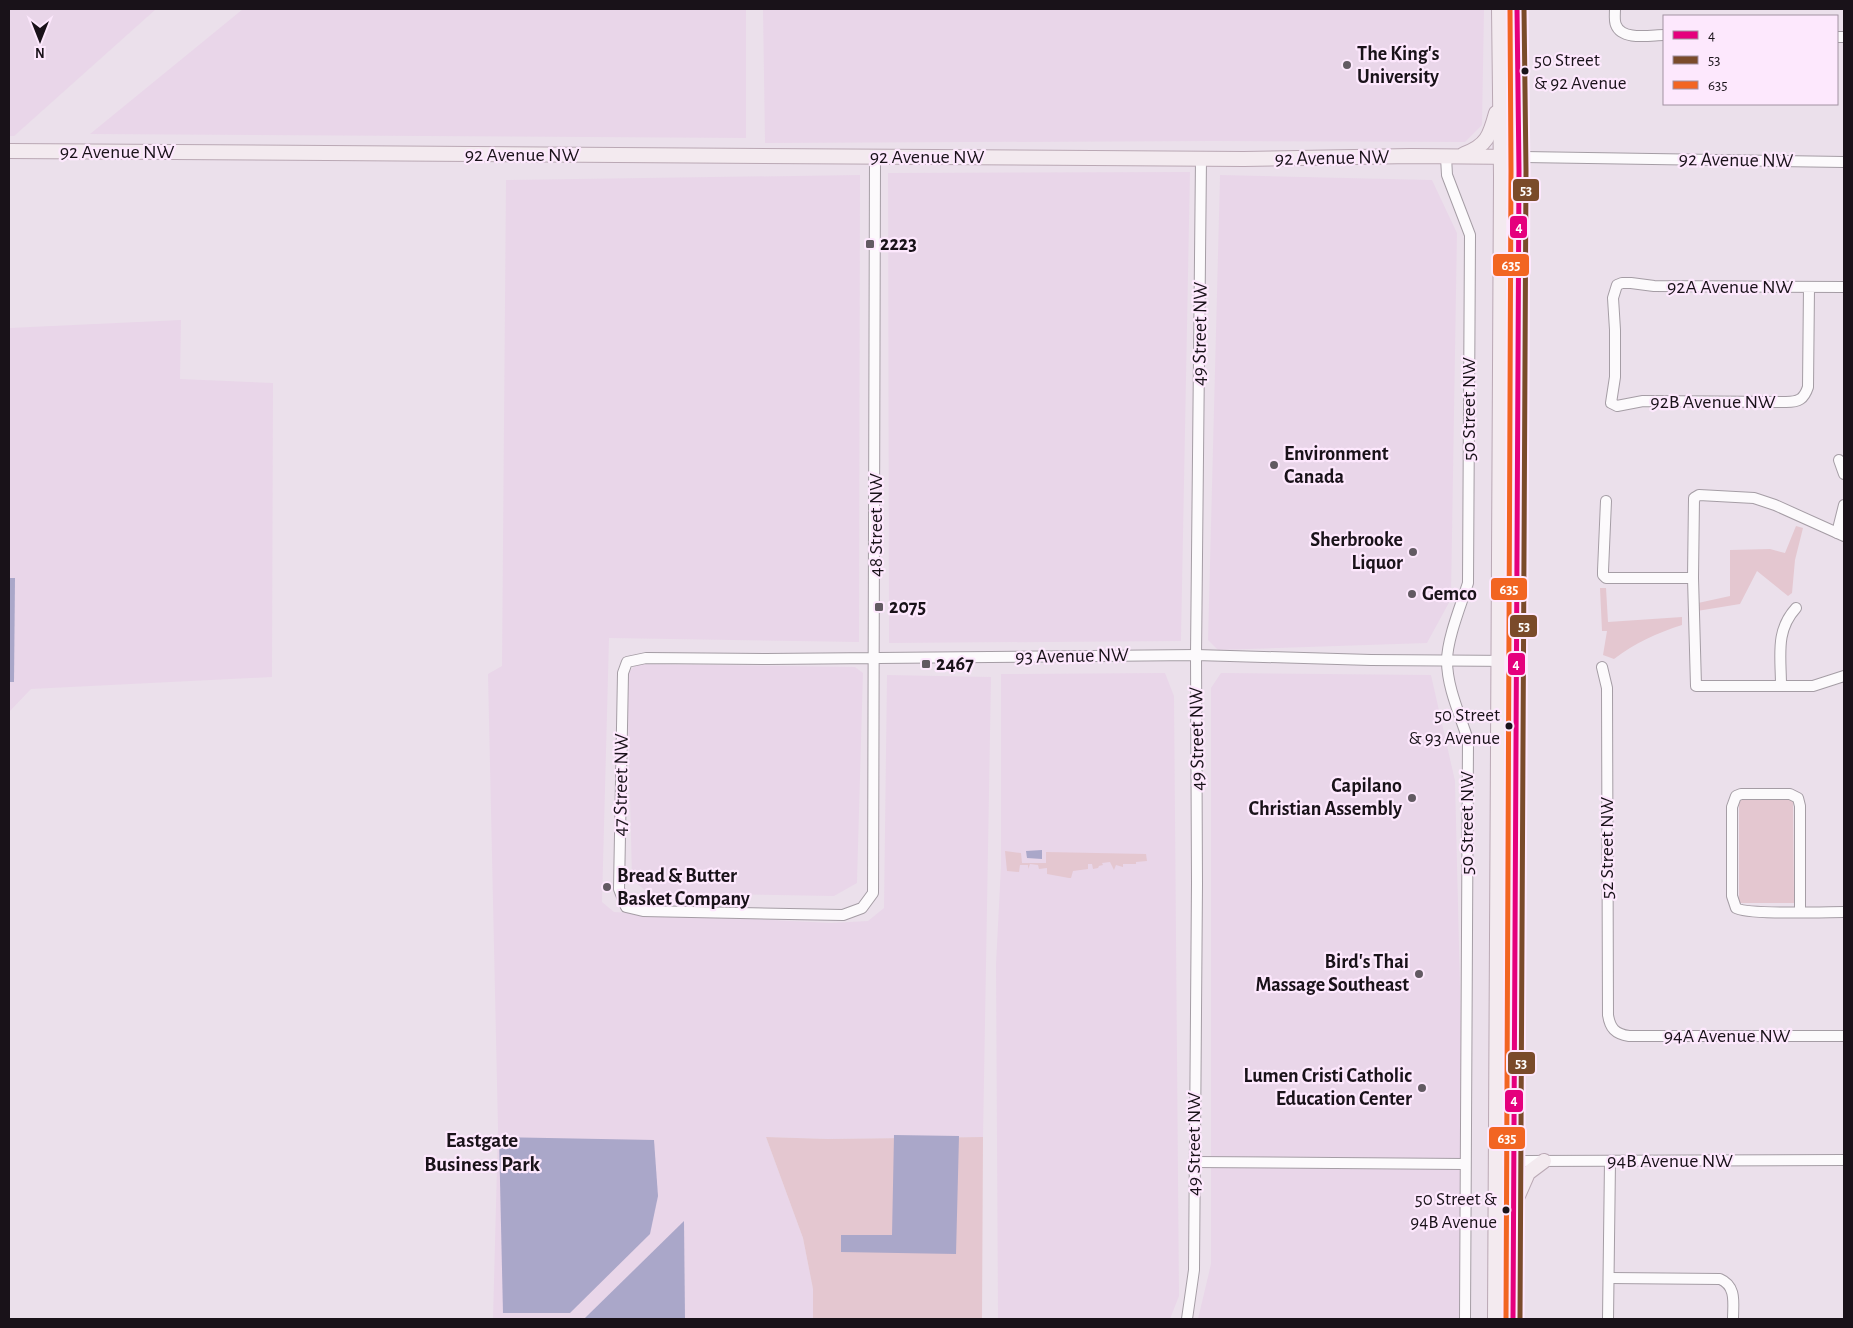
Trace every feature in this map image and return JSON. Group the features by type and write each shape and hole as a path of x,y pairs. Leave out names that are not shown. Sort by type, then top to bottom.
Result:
{"main road":[{"name":"50 Street NW","path":"1495,1319 1500,9"},
{"path":"1513,1319 1519,157 1517,9"},
{"path":"1451,157 1472,151 1485,142 1492,127 1500,95"},
{"name":"92 Avenue NW","path":"9,151 1201,159 1519,157"},
{"path":"1513,1208 1528,1173 1544,1161"}],"street":[{"path":"1615,9 1616,25 1623,33 1629,35 1663,35"},
{"name":"48 Street NW","path":"626,907 643,912 843,915 862,908 873,894 875,157"},
{"name":"50 Street NW","path":"1451,157 1447,175 1470,236 1468,583 1453,630 1447,660 1448,677 1468,740 1464,1164 1465,1319"},
{"name":"92 Avenue NW","path":"1519,157 1844,162"},
{"name":"49 Street NW","path":"1187,1319 1194,1270 1198,892 1196,655 1201,159"},
{"name":"92A Avenue NW","path":"1611,403 1615,377 1613,298 1617,286 1622,283 1654,286 1844,287"},
{"name":"92B Avenue NW","path":"1611,403 1617,406 1643,401 1796,402 1801,400 1808,387 1809,287"},
{"path":"1838,460 1844,474"},
{"path":"1844,504 1841,535 1775,504 1754,498 1696,496 1694,498 1693,578 1696,686 1813,686 1844,676"},
{"path":"1606,502 1603,575 1606,578 1693,578"},
{"path":"1781,686 1781,637 1784,624 1796,608"},
{"name":"93 Avenue NW","path":"627,662 646,658 1196,655 1370,660 1516,661"},
{"name":"47 Street NW","path":"626,907 619,889 622,674 627,662"},
{"name":"52 Street NW","path":"1602,667 1607,688 1608,1015 1612,1029"},
{"path":"1800,912 1800,806 1798,798 1790,794 1742,794 1734,798 1732,807 1732,896 1736,908 1746,912 1800,912 1844,912"},
{"name":"94A Avenue NW","path":"1612,1029 1617,1033 1629,1036 1844,1036"},
{"name":"94B Avenue NW","path":"1496,1161 1844,1160"},
{"path":"1608,1319 1610,1161"},
{"path":"1194,1162 1464,1164"},
{"path":"1610,1278 1716,1278 1728,1283 1732,1291 1733,1319"}],"shaded area":[{"path":"9,9 156,9 14,136 9,136"},
{"path":"243,9 746,9 746,138 90,134"},
{"path":"763,9 1484,9 1482,125 1465,142 765,143"},
{"path":"1190,172 1181,641 889,643 888,173"},
{"path":"860,175 859,642 609,638 602,902 614,912 831,923 868,921 884,908 887,675 991,677 983,1137 828,1139 766,1137 803,1238 813,1289 813,1319 493,1319 498,1129 488,674 502,666 506,180"},
{"path":"1220,175 1432,180 1457,233 1451,599 1427,643 1218,650 1208,640"},
{"path":"181,320 180,379 273,383 272,677 31,689 9,712 9,328"},
{"path":"1796,526 1803,528 1795,560 1792,593 1788,596 1757,571 1740,604 1697,611 1698,603 1730,596 1730,550 1770,549 1785,553"},
{"path":"9,578 15,578 14,682 9,682"},
{"path":"1600,588 1606,588 1608,622 1682,617 1682,625 1646,639 1614,659 1603,655 1607,631 1602,631"},
{"path":"637,664 855,667 863,673 857,883 834,896 649,893 632,880 627,674"},
{"path":"1165,673 1174,696 1179,1296 1170,1319 998,1319 996,964 1001,866 1001,674"},
{"path":"1221,673 1431,675 1455,781 1468,1319 1198,1319 1211,1264 1211,688"},
{"path":"1739,798 1793,798 1794,903 1739,903"},
{"path":"1042,850 1042,859 1027,858 1026,851"},
{"path":"1005,851 1021,853 1022,863 1046,863 1046,852 1146,854 1147,861 1136,862 1136,864 1123,864 1123,867 1116,865 1114,870 1110,862 1102,863 1103,865 1093,869 1092,864 1088,864 1088,869 1073,871 1071,878 1069,878 1047,874 1047,868 1039,869 1038,865 1030,864 1028,869 1028,865 1020,865 1019,872 1007,871"},
{"path":"894,1135 959,1136 956,1254 841,1252 841,1235 892,1235"},
{"path":"499,1137 654,1140 658,1196 650,1234 570,1313 503,1313"},
{"path":"766,1137 828,1139 983,1137 982,1319 813,1319 813,1289 803,1238"},
{"path":"684,1221 685,1319 585,1318"}],"transit line":[{"name":"635","path":"1506,1319 1510,9"},
{"name":"4","path":"1513,1319 1519,171 1517,9"},
{"name":"53","path":"1520,1319 1526,171 1524,9"}],"place":[{"name":"The King's University","path":"1347,65"},
{"name":"50 Street & 92 Avenue","path":"1525,71"},
{"name":"2223","path":"870,244"},
{"name":"Environment Canada","path":"1274,465"},
{"name":"Sherbrooke Liquor","path":"1413,552"},
{"name":"Gemco","path":"1412,594"},
{"name":"2075","path":"879,607"},
{"name":"2467","path":"926,664"},
{"name":"50 Street & 93 Avenue","path":"1509,726"},
{"name":"Capilano Christian Assembly","path":"1412,798"},
{"name":"Bread & Butter Basket Company","path":"607,887"},
{"name":"Bird's Thai Massage Southeast","path":"1419,974"},
{"name":"Lumen Cristi Catholic Education Center","path":"1422,1088"},
{"name":"50 Street & 94B Avenue","path":"1506,1210"}],"district":[{"name":"Eastgate Business Park","path":"482,1152"}]}
